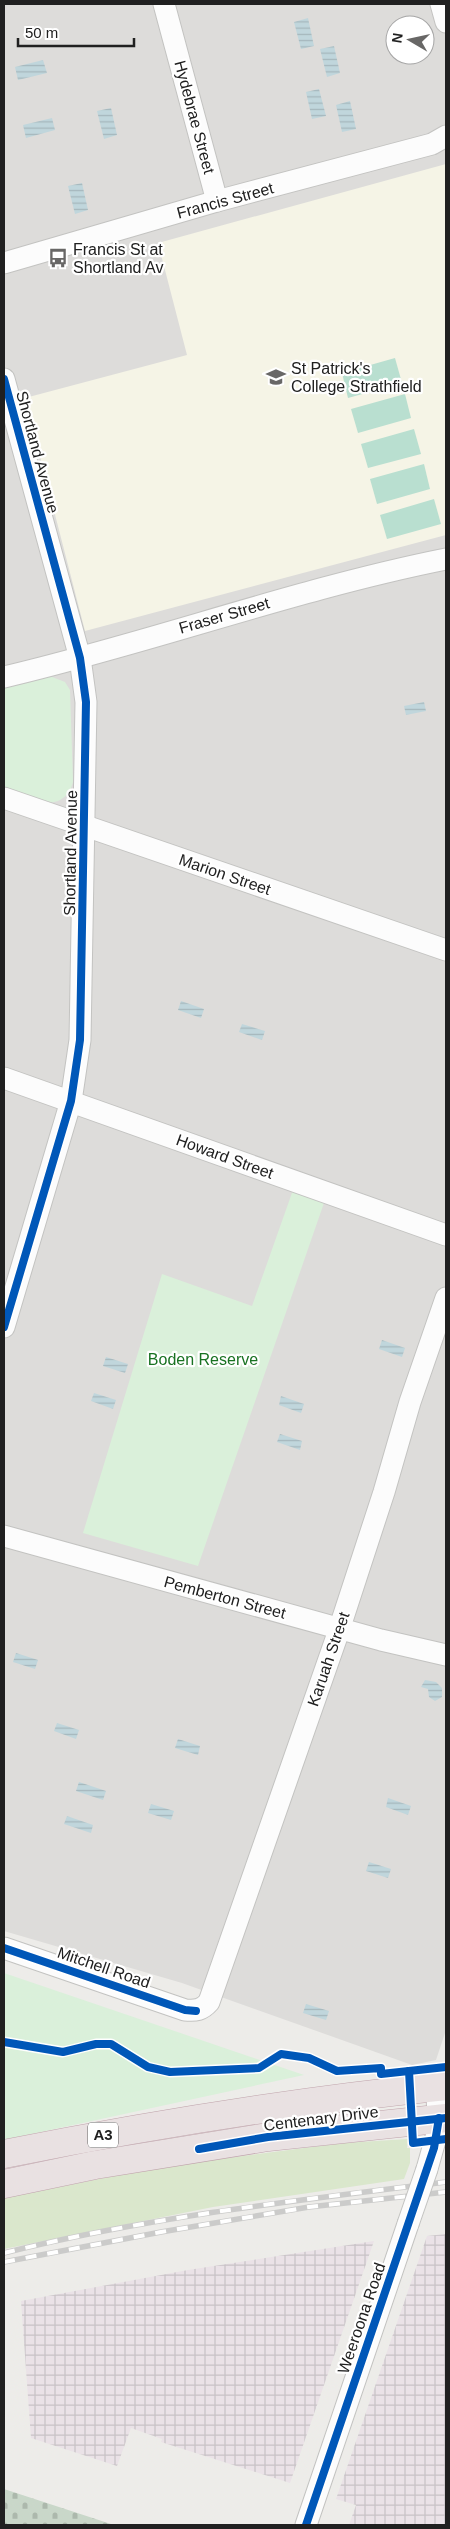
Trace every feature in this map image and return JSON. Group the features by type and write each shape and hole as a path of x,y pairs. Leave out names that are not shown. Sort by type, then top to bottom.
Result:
{"highway":[{"name":"Centenary Drive","path":"4,2154 96,2136 228,2114 442,2086"},
{"name":"Centenary Drive","path":"4,2184 95,2166 268,2137 443,2118"}],"street":[{"name":"Hydebrae Street","path":"164,4 217,201"},
{"path":"442,4 446,22"},
{"name":"Francis Street","path":"4,263 217,201 432,144 446,136"},
{"name":"Shortland Avenue","path":"4,379 80,658 86,702 80,1040 71,1101 4,1327"},
{"name":"Fraser Street","path":"4,677 80,658 318,589 446,558"},
{"name":"Marion Street","path":"4,798 446,950"},
{"name":"Howard Street","path":"4,1078 446,1235"},
{"name":"Karuah Street","path":"196,2011 204,2008 209,2002 339,1628 384,1492 410,1402 446,1298"},
{"name":"Pemberton Street","path":"4,1536 339,1628 446,1655"},
{"name":"Mitchell Road","path":"4,1948 185,2010 196,2011"},
{"name":"Weeroona Road","path":"306,2525 436,2141 443,2118 442,2086"}],"shaded area":[{"path":"4,4 446,4 446,2030 436,2060 412,2065 182,1983 4,1931"},
{"name":"St Patrick's College Strathfield","path":"446,164 446,535 85,631 25,398 187,355 158,243"},
{"path":"446,2234 446,2525 349,2525 356,2505 336,2499 427,2236"},
{"path":"374,2241 290,2483 161,2442 162,2439 131,2428 117,2466 31,2438 21,2301 188,2270"}],"green space":[{"path":"395,358 402,383 348,398 342,373"},
{"path":"405,394 411,418 358,433 351,409"},
{"path":"414,429 421,454 368,468 361,444"},
{"path":"424,464 430,489 377,504 370,479"},
{"path":"434,499 441,524 387,539 380,515"},
{"path":"47,675 65,682 70,690 73,782 68,793 62,799 44,803 23,799 4,792 4,687"},
{"name":"Boden Reserve","path":"293,1190 325,1200 198,1566 83,1533 162,1274 252,1306"},
{"path":"4,1973 304,2075 4,2140"},
{"path":"408,2139 407,2148 410,2148 410,2163 404,2179 213,2207 4,2249 4,2198 159,2167 343,2143"},
{"path":"4,2489 114,2525 4,2525"}],"water":[{"path":"308,18 314,46 301,49 294,22"},
{"path":"334,46 340,73 327,77 320,49"},
{"path":"43,60 47,73 18,80 15,67"},
{"path":"319,89 326,116 312,119 306,92"},
{"path":"350,101 356,129 342,132 336,105"},
{"path":"111,108 117,135 104,139 97,111"},
{"path":"52,118 55,130 26,138 23,125"},
{"path":"82,183 88,210 75,214 68,186"},
{"path":"424,702 426,711 406,715 404,706"},
{"path":"181,1001 204,1009 201,1018 178,1010"},
{"path":"242,1024 265,1031 262,1040 239,1032"},
{"path":"382,1340 405,1348 402,1357 379,1349"},
{"path":"106,1357 128,1364 125,1373 103,1366"},
{"path":"94,1393 116,1400 113,1409 91,1401"},
{"path":"281,1396 304,1404 301,1413 279,1405"},
{"path":"280,1434 302,1441 300,1450 277,1442"},
{"path":"16,1653 38,1660 35,1669 13,1662"},
{"path":"425,1680 436,1682 442,1688 442,1697 435,1701 429,1697 428,1689 421,1687"},
{"path":"57,1723 79,1730 76,1739 54,1731"},
{"path":"178,1739 200,1746 198,1755 175,1748"},
{"path":"79,1782 106,1791 103,1800 76,1791"},
{"path":"388,1798 411,1806 408,1815 386,1807"},
{"path":"151,1804 174,1811 171,1820 148,1813"},
{"path":"67,1816 93,1825 91,1833 64,1824"},
{"path":"369,1862 391,1869 388,1878 366,1871"},
{"path":"306,2004 329,2011 326,2020 303,2013"}],"railway":[{"path":"4,2253 59,2240 169,2219 446,2182"},
{"path":"4,2262 161,2232 309,2207 446,2192"}],"cycle path":[{"path":"4,379 80,658 86,702 80,1040 71,1101 4,1327"},
{"path":"4,1948 185,2010 196,2011"},
{"path":"4,2042 63,2052 96,2044 111,2044 148,2067 170,2072 259,2068 281,2054 309,2058 337,2071 381,2068 381,2074 446,2067"},
{"path":"409,2071 413,2143 446,2139"},
{"path":"306,2525 434,2148 439,2118"},
{"path":"199,2149 268,2137 446,2118"}],"place":[{"name":"Francis St at Shortland Av","path":"58,258"},
{"name":"St Patrick's College Strathfield","path":"276,377"}]}
